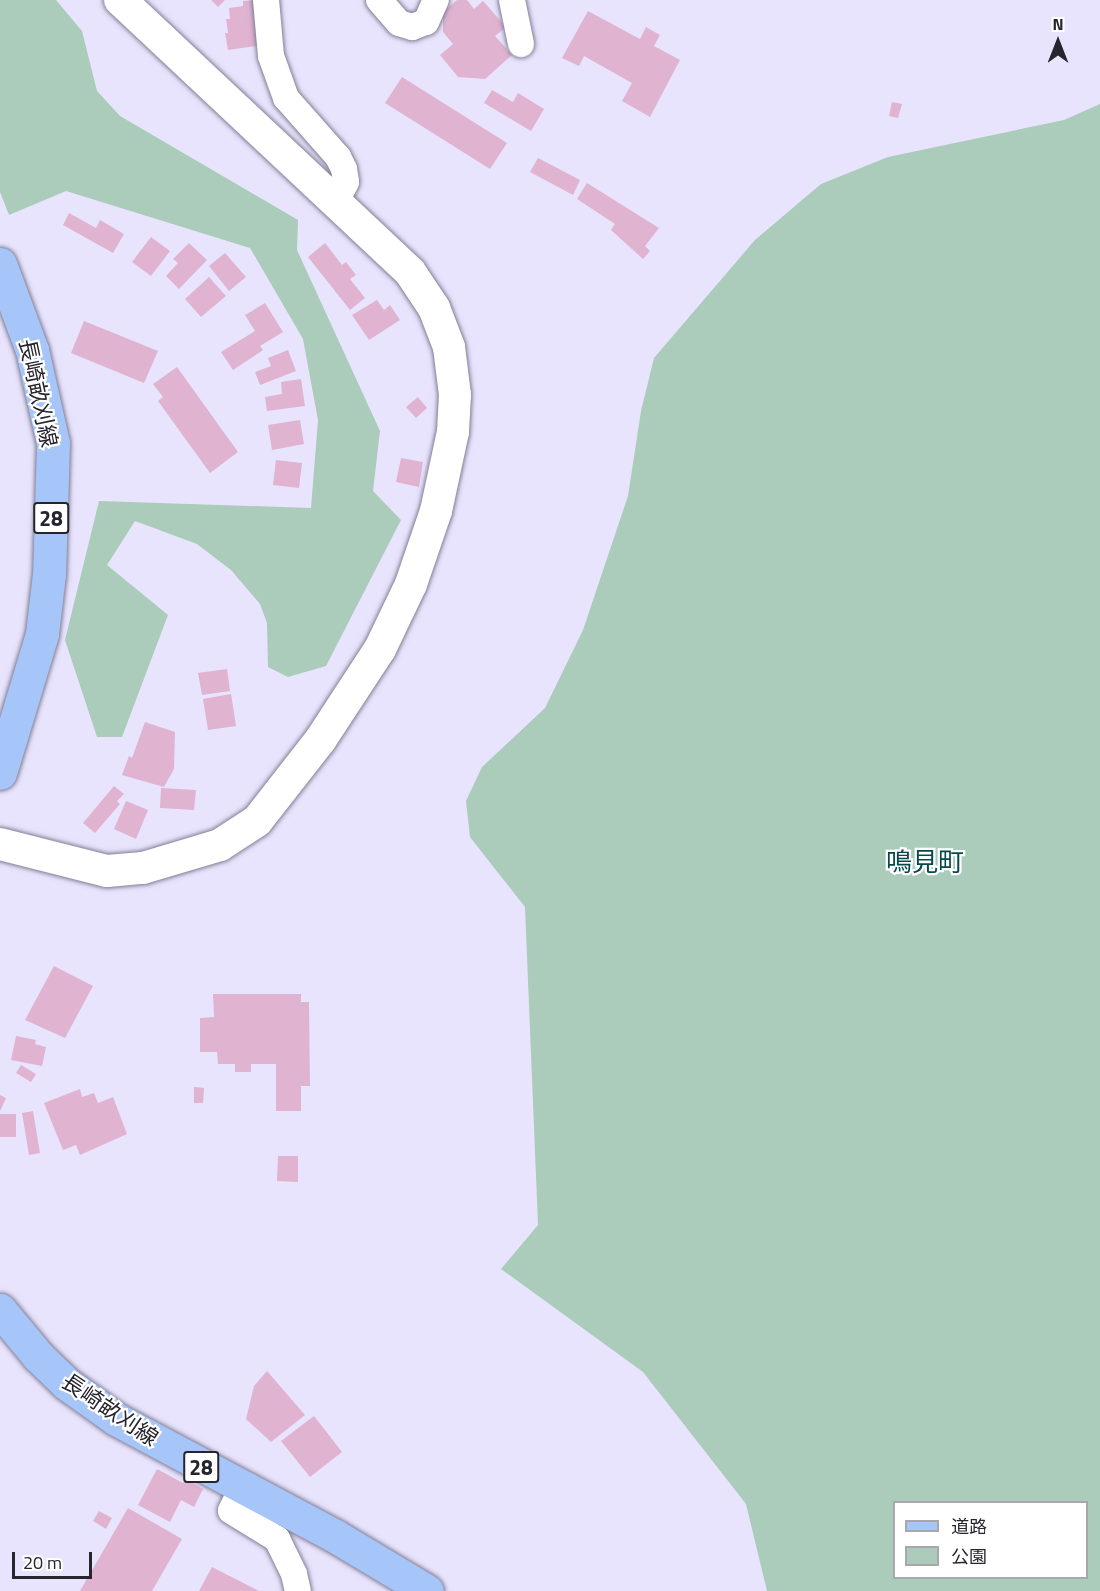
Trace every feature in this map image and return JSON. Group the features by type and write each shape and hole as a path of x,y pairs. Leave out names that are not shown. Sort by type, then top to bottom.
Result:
{"main road":[{"name":"長崎畝刈線","path":"0,264 32,350 52,443 49,574 42,634 0,773"},
{"name":"長崎畝刈線","path":"0,1310 38,1356 67,1384 116,1419 335,1536 426,1591"}],"street":[{"path":"0,844 107,871 143,868 220,845 257,821 321,739 380,649 411,584 436,511 453,432 455,395 449,346 434,308 410,272 120,0"},
{"path":"266,0 271,56 286,98 338,157 344,169 346,182 336,202"},
{"path":"379,0 399,23 412,27 426,22 436,0"},
{"path":"512,0 521,44"},
{"path":"242,1488 231,1511 277,1539 294,1575 298,1591"}],"green space":[{"path":"0,0 56,0 82,31 97,91 120,116 298,220 297,250 380,431 373,491 401,520 326,666 288,677 268,667 267,623 260,604 231,570 197,544 135,521 107,565 168,615 122,737 97,737 65,640 99,501 311,508 318,420 303,339 250,248 66,191 9,215 0,192"},
{"path":"1100,104 1100,1591 767,1591 746,1504 643,1372 501,1269 538,1225 525,907 470,837 466,801 482,767 545,708 583,630 628,496 641,411 654,358 755,240 821,184 888,157 1064,120"}],"building":[{"path":"211,0 225,0 218,7"},
{"path":"256,0 262,45 228,50 225,33 228,33 226,19 230,19 229,8 243,6 243,1"},
{"path":"457,0 467,0 474,9 483,1 506,27 495,36 512,55 485,79 458,77 440,55 453,44 443,32 443,12"},
{"path":"588,11 640,39 646,27 660,35 654,46 680,60 650,117 622,101 632,83 584,56 579,66 562,58"},
{"path":"402,77 507,143 490,169 385,103"},
{"path":"492,90 513,102 518,93 544,109 531,131 484,103"},
{"path":"892,102 902,104 898,118 889,116"},
{"path":"538,158 580,180 573,195 530,172"},
{"path":"587,183 659,228 645,246 650,251 643,259 611,230 615,224 577,199"},
{"path":"69,213 96,228 100,220 124,234 113,253 63,225"},
{"path":"151,237 170,251 151,276 132,262"},
{"path":"189,243 207,260 179,289 166,276 178,263 173,259"},
{"path":"325,243 342,265 346,262 356,275 350,279 365,298 350,310 308,257"},
{"path":"225,253 246,277 229,291 209,266"},
{"path":"209,277 226,296 201,317 185,299"},
{"path":"377,300 384,310 390,305 400,320 369,340 352,315"},
{"path":"265,303 283,332 260,346 263,350 233,370 221,352 255,331 245,315"},
{"path":"84,321 158,351 144,383 71,353"},
{"path":"288,350 296,371 260,385 255,372 271,366 268,358"},
{"path":"177,367 238,452 210,473 158,401 163,397 153,384"},
{"path":"301,379 305,406 267,411 265,397 282,394 281,382"},
{"path":"418,397 427,408 416,418 406,407"},
{"path":"300,420 304,444 272,450 268,425"},
{"path":"401,458 423,462 419,487 396,482"},
{"path":"276,460 302,463 299,488 273,485"},
{"path":"227,669 230,691 202,695 198,673"},
{"path":"231,694 236,726 208,730 203,699"},
{"path":"145,722 175,732 174,769 164,787 122,775 129,756 132,758"},
{"path":"114,786 124,794 117,801 120,804 95,833 83,823"},
{"path":"161,788 196,790 194,810 160,808"},
{"path":"126,801 148,810 136,839 114,829"},
{"path":"54,966 93,986 65,1038 25,1020"},
{"path":"213,994 301,994 301,1002 309,1002 310,1086 301,1086 301,1111 276,1111 276,1064 251,1064 251,1072 235,1072 235,1064 218,1064 217,1052 200,1052 200,1018 214,1017"},
{"path":"16,1036 36,1040 35,1044 46,1047 42,1066 11,1060"},
{"path":"21,1065 36,1074 31,1082 16,1073"},
{"path":"194,1087 204,1088 203,1103 194,1103"},
{"path":"80,1089 82,1097 94,1093 98,1103 113,1097 127,1134 80,1155 76,1145 63,1150 44,1103"},
{"path":"0,1095 6,1098 0,1111"},
{"path":"33,1111 40,1153 29,1155 22,1113"},
{"path":"0,1114 16,1114 16,1137 0,1137"},
{"path":"278,1156 298,1156 298,1182 277,1181"},
{"path":"267,1371 305,1415 271,1442 246,1419 254,1386"},
{"path":"314,1416 342,1452 310,1477 281,1441"},
{"path":"157,1469 183,1483 185,1479 203,1489 194,1507 181,1500 170,1522 138,1505"},
{"path":"128,1508 182,1539 152,1591 80,1591"},
{"path":"99,1511 112,1518 106,1529 93,1521"},
{"path":"212,1567 259,1591 199,1591"}],"district":[{"name":"鳴見町","path":"925,862"}]}
